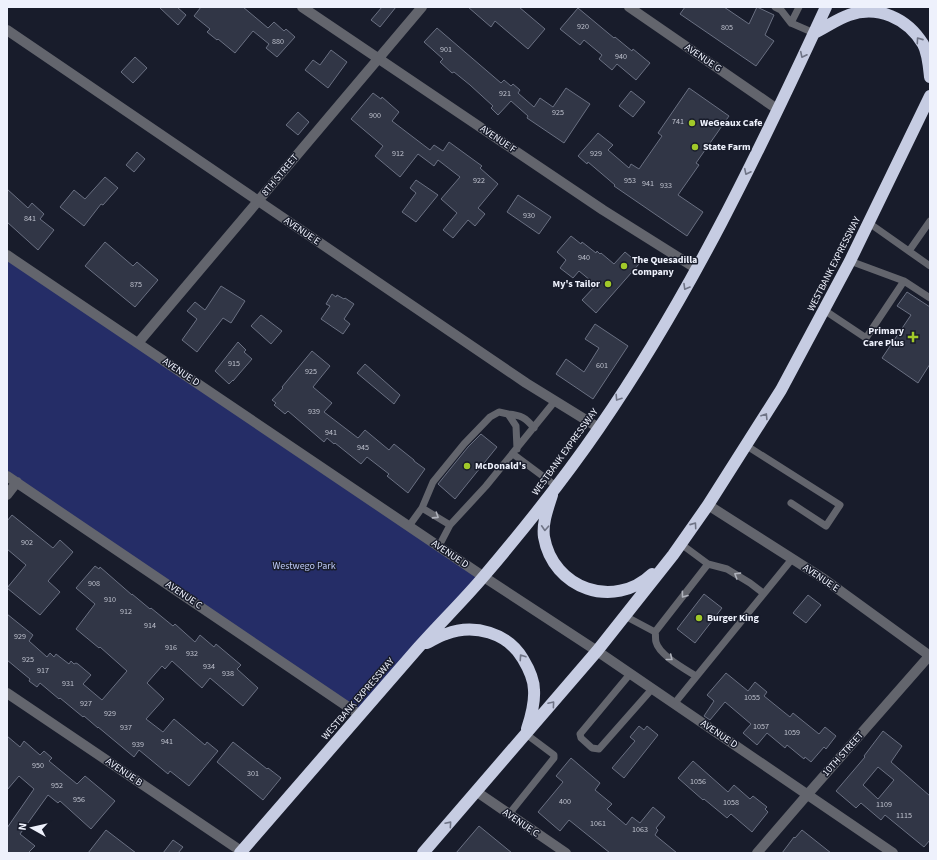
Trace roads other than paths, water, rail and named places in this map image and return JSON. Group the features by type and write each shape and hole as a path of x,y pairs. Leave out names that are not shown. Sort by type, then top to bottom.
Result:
{"highway":[{"name":"WESTBANK EXPRESSWAY","path":"241,852 420,646 484,577 555,488 599,428 653,344 697,269 741,184 826,7"},
{"path":"814,33 849,15 868,11 886,13 903,22 913,31 923,45 928,61 930,97"},
{"name":"WESTBANK EXPRESSWAY","path":"424,853 597,651 673,555 708,505 747,446 781,390 850,261 930,97"},
{"path":"555,488 545,517 544,536 551,557 558,569 569,580 584,588 597,591 628,589 646,580 673,555"},
{"path":"420,646 446,633 472,629 486,631 499,636 511,644 521,655 530,671 534,690 533,710 526,734"}],"street":[{"name":"AVENUE F","path":"302,7 603,210 697,269"},
{"name":"8TH STREET","path":"138,343 422,7"},
{"name":"AVENUE G","path":"629,7 777,109"},
{"name":"AVENUE E","path":"7,30 519,379 599,428"},
{"name":"AVENUE D","path":"7,255 484,577 597,651 893,853"},
{"name":"AVENUE C","path":"7,476 360,714"},
{"path":"7,495 17,482"},
{"name":"AVENUE E","path":"708,505 824,579 930,656"},
{"name":"10TH STREET","path":"758,853 807,795 930,656"},
{"name":"AVENUE B","path":"7,693 241,852"},
{"name":"AVENUE C","path":"477,792 566,853"}],"lane":[{"path":"775,7 781,10 791,22 814,33"},
{"path":"791,22 799,7"},
{"path":"909,251 930,221"},
{"path":"868,223 930,266"},
{"path":"850,261 904,281 930,298"},
{"path":"824,310 866,338 904,281"},
{"path":"439,546 450,525 486,486 555,401"},
{"path":"409,526 422,508 433,482 464,444 490,417 499,412 520,416 526,418 534,428"},
{"path":"508,414 516,426 515,451 555,488"},
{"path":"747,446 840,505 826,526 791,503"},
{"path":"422,508 450,525"},
{"path":"681,544 708,564 727,569 764,593"},
{"path":"674,704 792,559"},
{"path":"696,676 660,650 656,642 655,632 708,564"},
{"path":"625,616 655,632"},
{"path":"630,674 580,734 581,738 592,748 599,749 652,689"},
{"path":"509,814 554,758 554,755 526,734"}],"place":[{"name":"WeGeaux Cafe","path":"692,123"},
{"name":"State Farm","path":"695,147"},
{"name":"The Quesadilla Company","path":"624,266"},
{"name":"My's Tailor","path":"608,284"},
{"name":"Primary Care Plus","path":"913,337"},
{"name":"McDonald's","path":"467,466"},
{"name":"Burger King","path":"699,618"}],"park label":[{"name":"Westwego Park","path":"304,566"}]}
